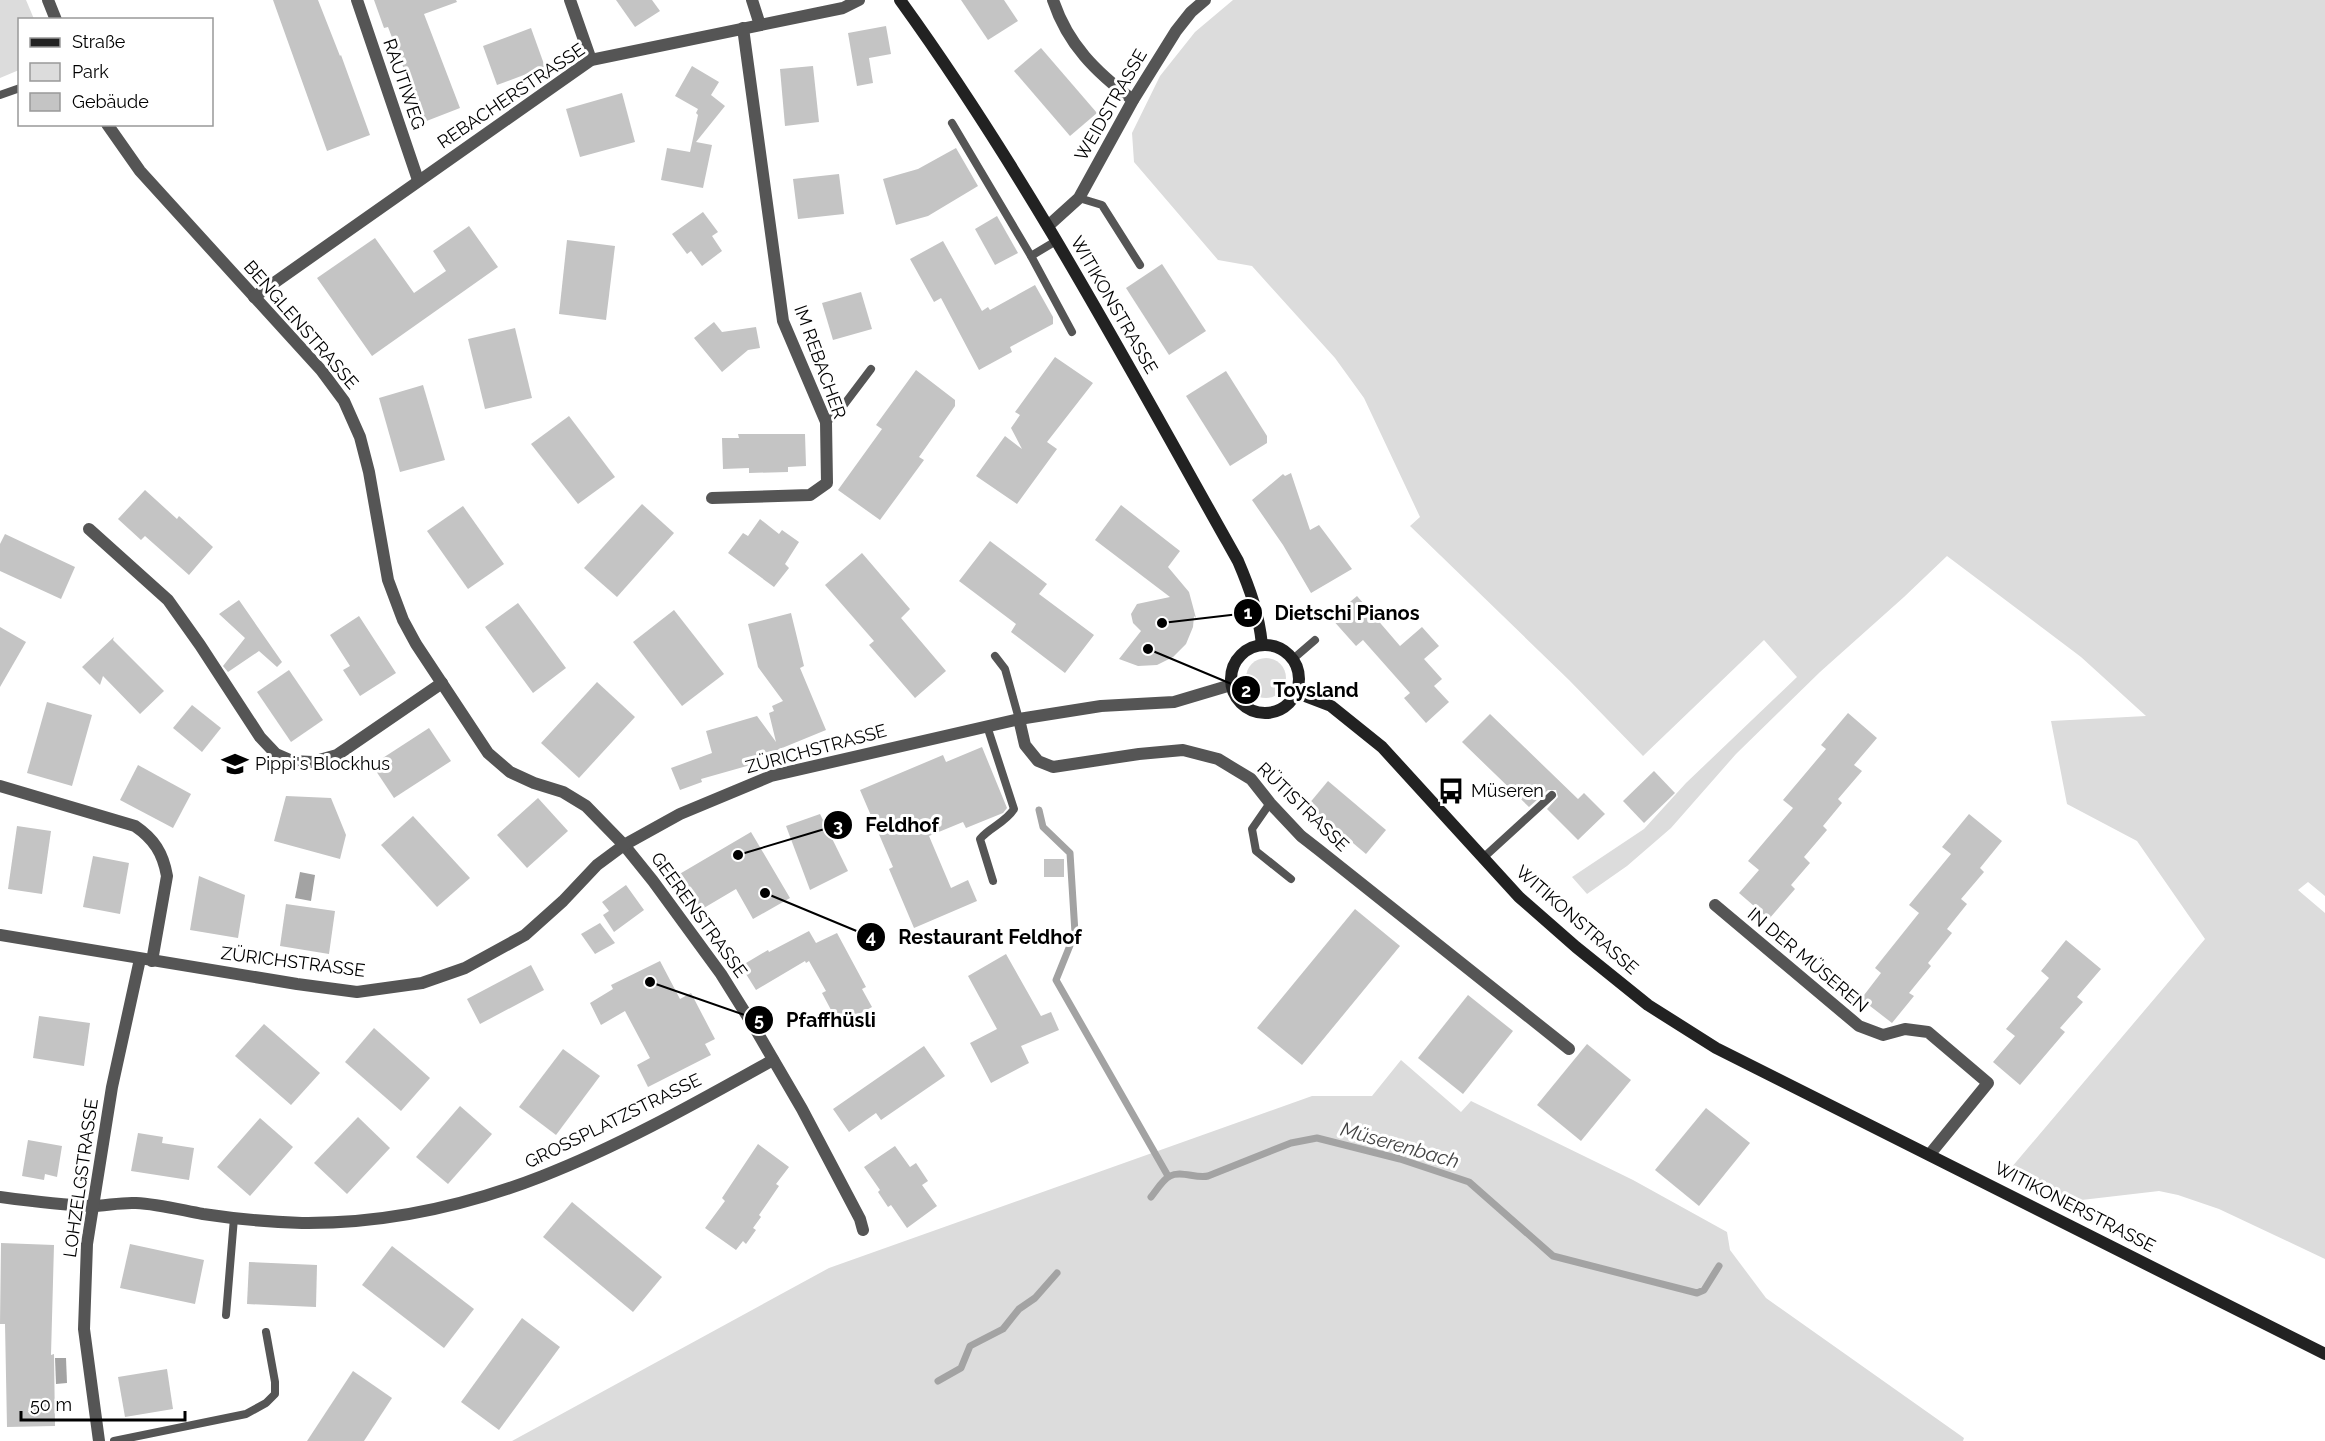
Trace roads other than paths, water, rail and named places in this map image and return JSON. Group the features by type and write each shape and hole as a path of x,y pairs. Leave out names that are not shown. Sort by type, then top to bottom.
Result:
{"main road":[{"name":"WITIKONSTRASSE","path":"900,0 948,65 1048,226 1238,561 1252,593 1260,621 1262,645"},
{"path":"1262,645 1280,648 1293,658 1300,675 1297,693 1283,709 1272,713 1261,713 1242,704 1235,695 1231,685 1231,675 1238,658 1253,647 1262,645"},
{"name":"WITIKONSTRASSE","path":"1297,693 1331,706 1382,747 1518,897 1648,1005 1716,1048 1807,1093"},
{"name":"WITIKONERSTRASSE","path":"1807,1093 2325,1354"}],"street":[{"path":"48,0 55,18"},
{"name":"RAUTIWEG","path":"357,0 418,180"},
{"path":"570,0 591,60"},
{"path":"752,0 760,25"},
{"name":"REBACHERSTRASSE","path":"254,297 591,60 843,8 859,0"},
{"path":"1053,0 1059,18 1092,67 1133,100"},
{"name":"WEIDSTRASSE","path":"1048,226 1079,198 1133,100 1176,31 1204,0"},
{"name":"IM REBACHER","path":"712,498 810,495 827,483 826,422 783,321 743,28"},
{"name":"BENGLENSTRASSE","path":"108,126 140,171 321,370 344,401 363,449 390,589 412,636 488,753 510,772 562,792 586,806 624,845"},
{"path":"89,529 168,600 260,737 276,754 292,761 312,762 338,755 442,683"},
{"name":"ZÜRICHSTRASSE","path":"0,935 357,992 422,982 465,968 525,935 563,901 597,865 624,845 680,814 771,776 1019,719 1101,706 1173,702 1197,697 1231,685"},
{"name":"RÜTISTRASSE","path":"1019,719 1025,745 1038,761 1053,767 1183,750 1218,759 1251,779 1301,836 1569,1049"},
{"name":"LOHZELGSTRASSE","path":"0,786 135,826 148,834 158,847 165,862 167,876 112,1087 87,1244 84,1329 99,1441"},
{"name":"GEERENSTRASSE","path":"624,845 659,888 714,964 802,1109 860,1219 863,1230"},
{"name":"IN DER MÜSEREN","path":"1715,905 1859,1026 1883,1035 1905,1029 1928,1032 1988,1083 1930,1154"},
{"name":"GROSSPLATZSTRASSE","path":"0,1197 50,1204 93,1206 134,1203 234,1218 303,1223 398,1216 489,1197 553,1173 686,1108 773,1060"}],"lane":[{"path":"0,95 18,89"},
{"path":"952,123 1031,256 1072,332"},
{"path":"1079,198 1102,205 1140,265"},
{"path":"1031,256 1056,241"},
{"path":"826,422 837,414 871,369"},
{"path":"1293,658 1315,640"},
{"path":"995,656 1005,669 1019,719"},
{"path":"987,726 1014,809 1008,818 986,832 980,839 993,881"},
{"path":"1483,858 1552,795"},
{"path":"1270,803 1252,829 1256,852 1291,879"},
{"path":"226,1315 234,1218"},
{"path":"114,1441 246,1414 266,1403 275,1394 266,1332"}],"waterway":[{"path":"1039,810 1043,827 1070,853 1075,933 1056,980 1168,1176"},
{"name":"Müserenbach","path":"1151,1197 1165,1180 1174,1174 1208,1176 1291,1143 1317,1138 1400,1159 1469,1182 1553,1256 1697,1293 1704,1290 1719,1266"},
{"name":"Müserenbach","path":"938,1381 961,1368 970,1346 1003,1329 1019,1309 1035,1298 1057,1273"}],"place":[{"name":"Dietschi Pianos","path":"1162,623"},
{"name":"Toysland","path":"1148,649"},
{"name":"Pippi's Blockhus","path":"235,764"},
{"name":"Müseren","path":"1451,791"},
{"name":"Feldhof","path":"738,855"},
{"name":"Restaurant Feldhof","path":"765,893"},
{"name":"Pfaffhüsli","path":"650,982"}]}
